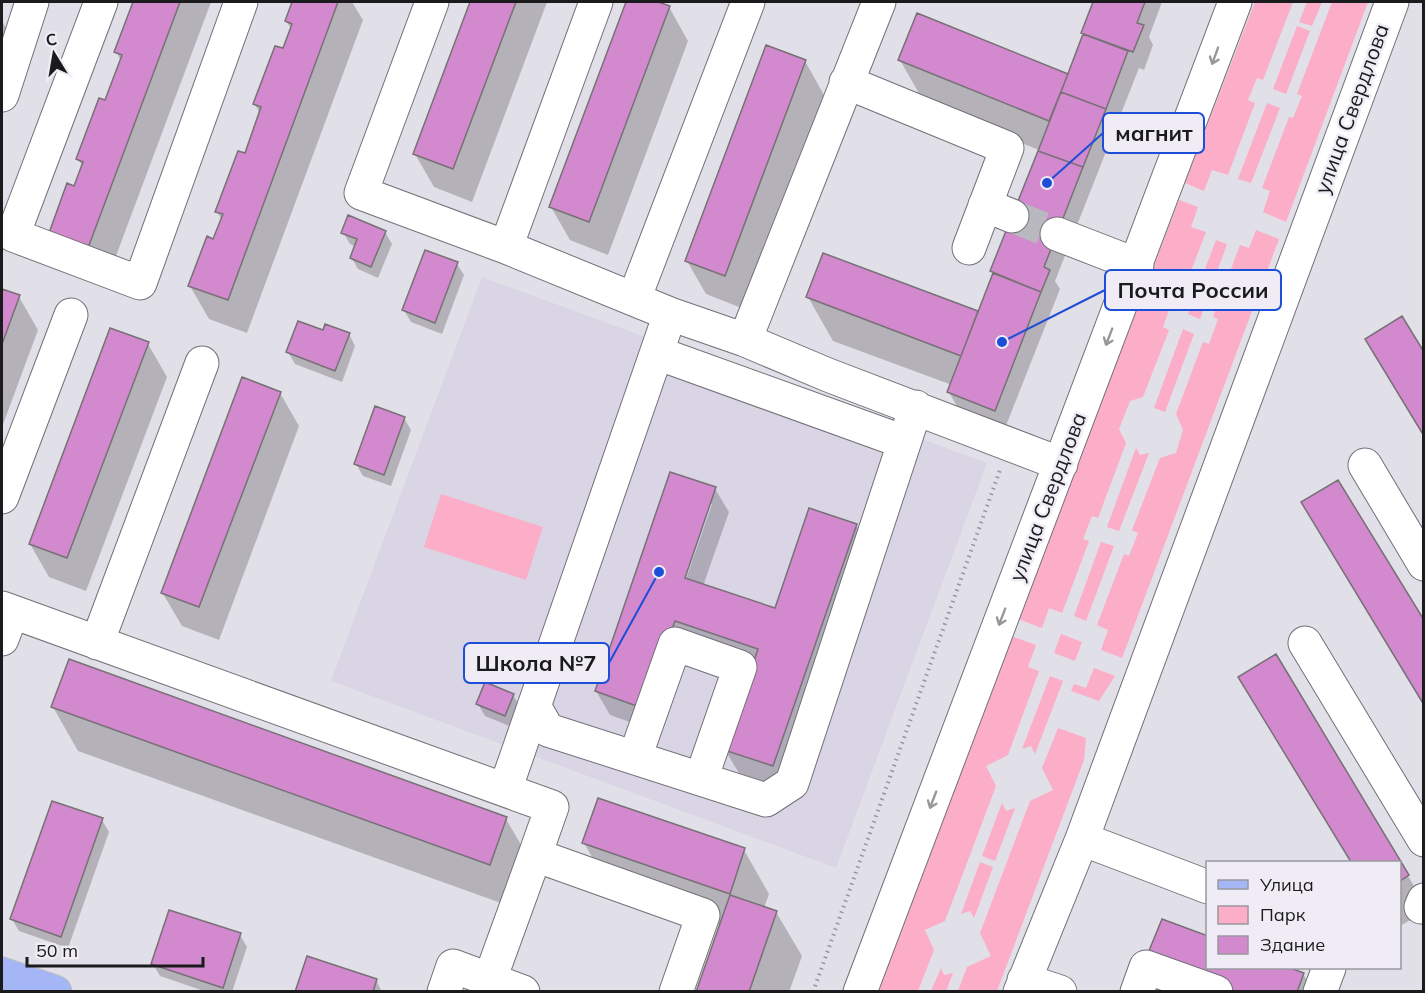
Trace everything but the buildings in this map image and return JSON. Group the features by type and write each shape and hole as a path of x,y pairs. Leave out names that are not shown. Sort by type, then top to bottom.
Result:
{"main road":[{"path":"2,974 55,992"}],"street":[{"path":"2,95 32,2"},
{"path":"101,2 13,235 140,283 241,2"},
{"path":"432,2 361,193 506,247 669,314 745,340 828,375 1061,464"},
{"path":"506,247 596,2"},
{"path":"634,299 748,2"},
{"path":"745,340 879,2"},
{"name":"улица Свердлова","path":"860,992 1137,266 1235,2"},
{"name":"улица Свердлова","path":"1022,986 1082,839 1392,2"},
{"path":"846,82 1007,148 999,210 969,248"},
{"path":"1057,234 1137,266"},
{"path":"505,790 669,314"},
{"path":"2,497 71,315"},
{"path":"657,353 904,442"},
{"path":"97,643 202,363"},
{"path":"534,706 548,730 766,800 792,783 916,407"},
{"path":"1365,465 1424,564"},
{"path":"5,620 97,643 552,807 490,980"},
{"path":"1305,643 1420,827"},
{"path":"635,758 675,644 740,667 700,779"},
{"path":"1082,839 1206,886"},
{"path":"535,855 703,915 676,992"},
{"path":"444,992 453,966 523,992"},
{"path":"1137,992 1146,967 1216,992"},
{"path":"1320,992 1329,969"},
{"path":"1022,986 1060,992"}],"path":[{"path":"813,992 1010,444"}],"shaded area":[{"path":"482,277 987,463 836,868 331,681"}],"green space":[{"path":"1255,2 1293,2 1263,80 1257,78 1248,100 1255,103 1228,175 1212,170 1204,191 1185,183"},
{"path":"1307,2 1322,2 1312,26 1299,22"},
{"path":"1332,2 1368,2 1286,222 1263,212 1270,191 1262,188 1289,117 1293,118 1302,96 1297,94"},
{"path":"1297,26 1310,31 1286,94 1273,89"},
{"path":"1267,103 1280,108 1251,183 1238,179"},
{"path":"1179,200 1198,207 1191,227 1206,232 1178,304 1172,302 1163,327 1169,330 1143,397 1130,401 1119,429 1126,443 1098,518 1092,516 1083,539 1089,541 1062,613 1049,608 1042,628 1018,619"},
{"path":"1256,230 1279,239 1122,658 1101,650 1108,630 1097,625 1124,554 1129,556 1138,533 1132,530 1160,458 1176,453 1183,430 1176,414 1203,342 1209,344 1218,319 1213,317 1240,245 1249,248"},
{"path":"1216,240 1227,244 1200,319 1188,314"},
{"path":"1183,329 1194,334 1165,412 1154,408"},
{"path":"1136,448 1140,455 1149,453 1119,531 1107,527"},
{"path":"441,494 543,527 526,580 424,547"},
{"path":"1101,542 1114,546 1086,621 1074,616"},
{"path":"1061,634 1082,642 1075,661 1054,653"},
{"path":"1011,636 1036,645 1028,667 1039,671 1008,755 986,766 996,786 945,921 925,930 934,950 918,991 874,992"},
{"path":"1094,668 1115,676 1099,701 1071,691 1074,684 1086,688"},
{"path":"1050,676 1063,681 1035,754 1031,746 1022,749"},
{"path":"1058,728 1086,738 1084,760 997,991 958,991 967,967 991,956 980,933 1030,801 1053,790 1042,768"},
{"path":"1002,803 1006,811 1015,808 995,861 982,856"},
{"path":"980,862 993,867 974,918 970,911 961,914"},
{"path":"941,968 944,975 953,973 946,991 931,991"}],"tunnel":[{"path":"1012,216 1057,234"}],"place":[{"name":"магнит","path":"1047,183"},
{"name":"Почта России","path":"1002,342"},
{"name":"Школа №7","path":"659,572"}]}
